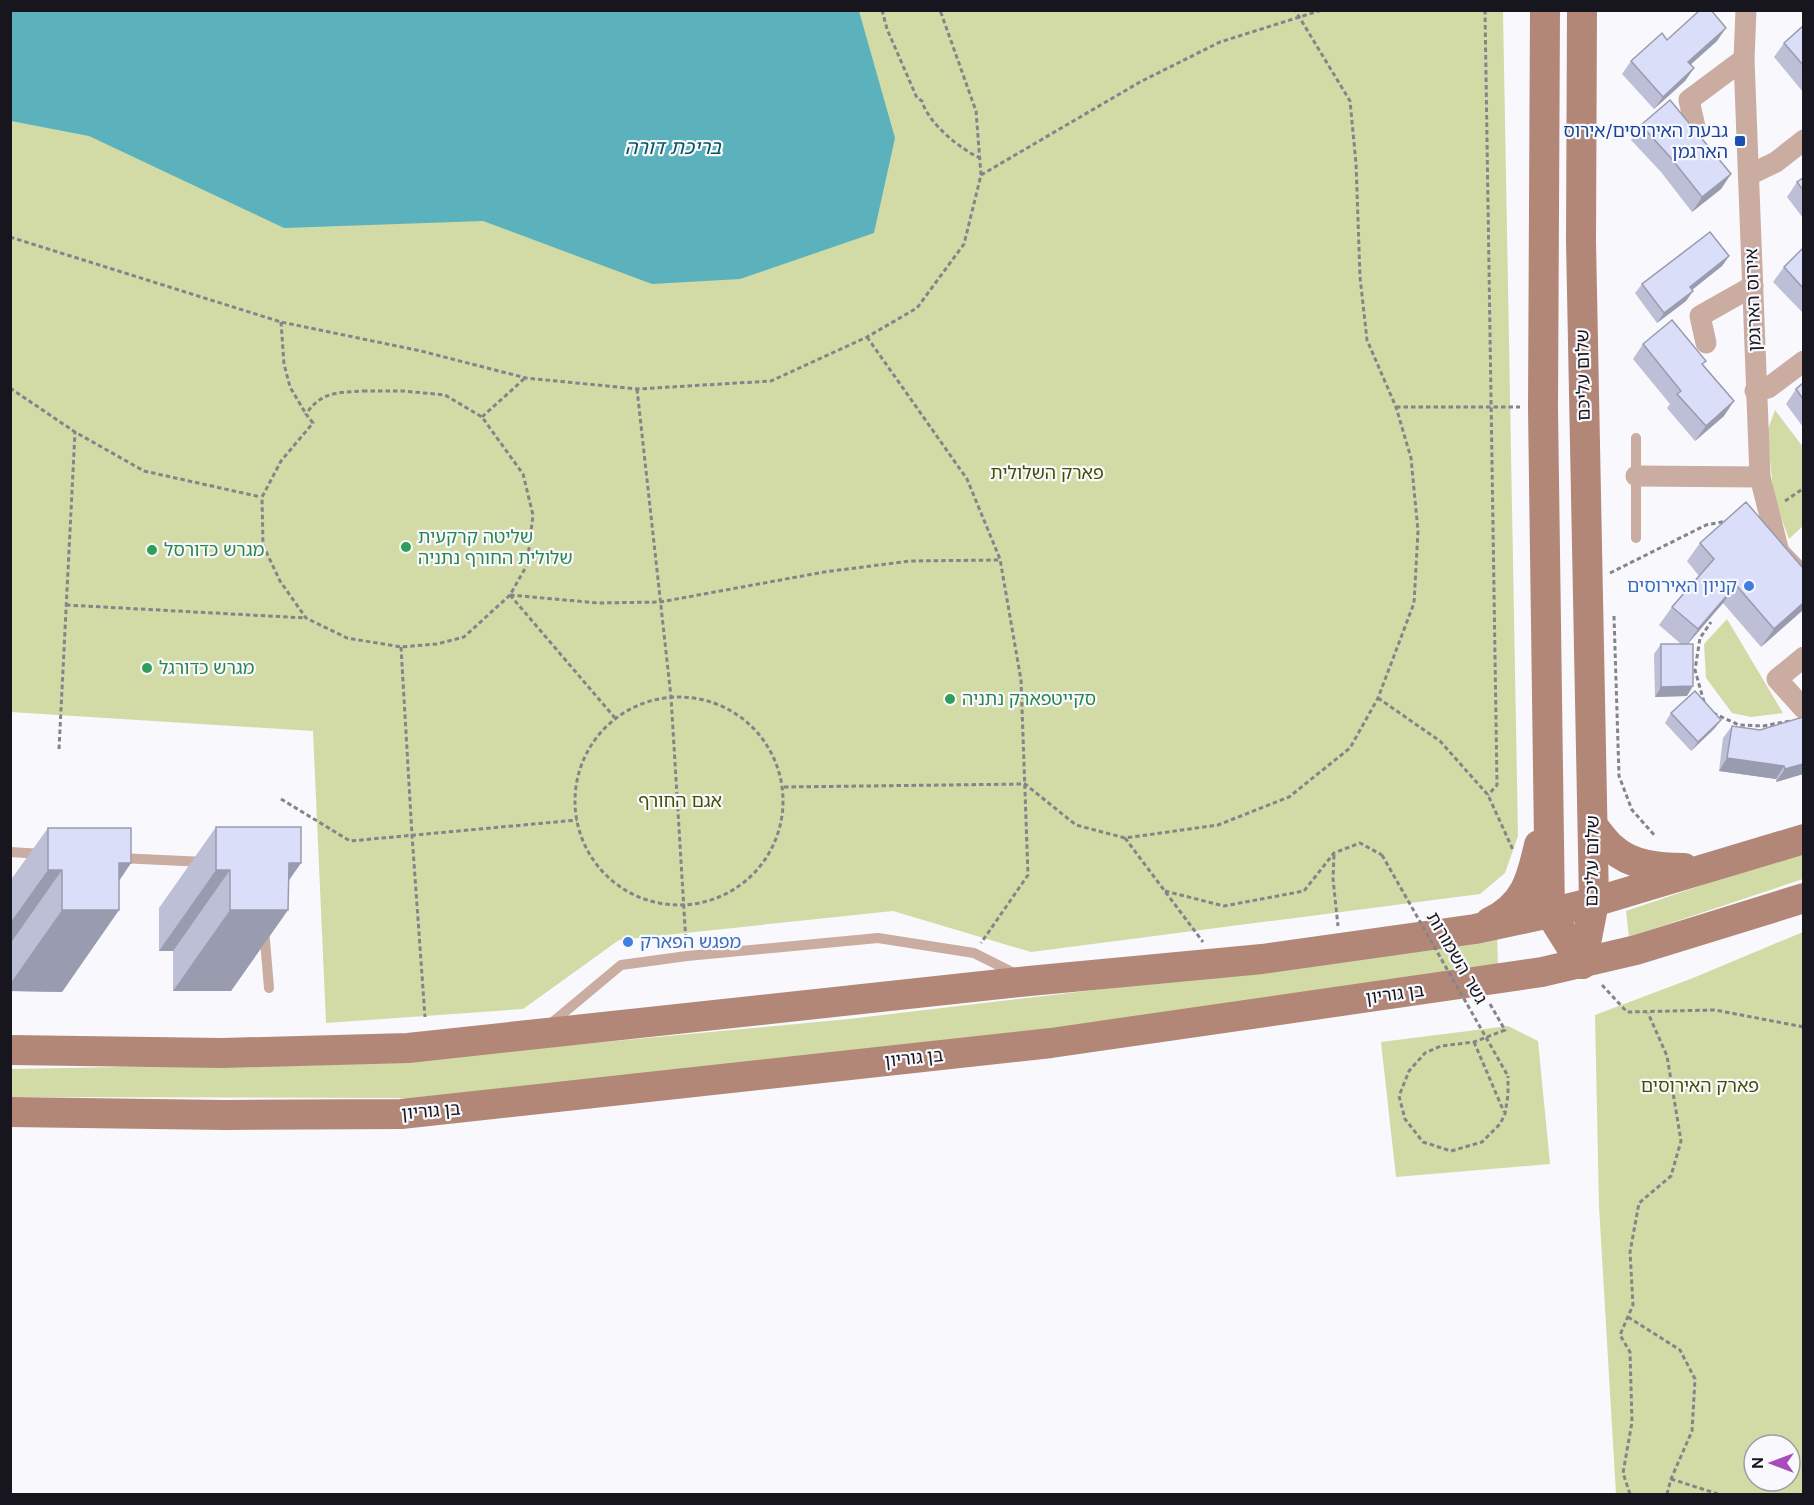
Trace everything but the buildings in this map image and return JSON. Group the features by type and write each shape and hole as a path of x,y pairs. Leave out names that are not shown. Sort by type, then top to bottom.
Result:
{"main road":[{"path":"1545,10 1544,408 1550,913 1592,975"},
{"name":"שלום עליכם","path":"1582,10 1581,241 1599,578 1592,975"},
{"path":"1475,928 1496,919 1517,903 1529,884 1548,801"},
{"path":"1593,826 1613,850 1630,861 1659,868 1702,869"},
{"path":"10,1050 222,1053 408,1048 1029,981 1219,963 1475,928 1550,913 1803,839"},
{"name":"בן גוריון","path":"10,1112 214,1115 401,1114 1051,1043 1477,982 1592,975 1636,950 1803,898"}],"street":[{"name":"אירוס הארגמן","path":"1746,10 1744,59 1760,477 1779,552 1803,578"},
{"path":"1695,128 1689,100 1744,59"},
{"path":"1749,174 1776,162 1803,140"},
{"path":"1706,344 1700,316 1753,286"},
{"path":"1755,391 1768,388 1803,361"},
{"path":"1636,476 1760,477"},
{"path":"1798,714 1777,679 1803,657"}],"lane":[{"path":"1636,438 1636,538"},
{"path":"10,852 56,855"},
{"path":"113,858 216,863"},
{"path":"263,913 268,988"},
{"path":"538,1035 621,965 687,956 878,938 974,953 1029,981"}],"path":[{"path":"882,10 887,29 916,98 922,101 924,110 954,142 980,158"},
{"path":"10,237 281,322 421,351 526,378 637,389 771,381 867,337 917,308 964,244 981,174 976,111 940,10"},
{"path":"784,787 1025,784 1076,825 1125,838 1218,825 1289,797 1350,748 1378,698 1414,603 1418,531 1412,458 1396,407 1367,340 1360,277 1356,163 1350,100 1295,10"},
{"path":"981,174 1160,72 1220,42 1322,10"},
{"path":"1485,10 1497,784 1488,795"},
{"path":"281,322 284,364 290,387 313,423 281,461 261,497 263,545 280,581 306,618"},
{"path":"867,337 967,479 1000,560 1021,680 1028,875 974,953"},
{"path":"482,417 526,378"},
{"path":"10,388 75,432 144,471 261,497"},
{"path":"637,389 671,697 687,956"},
{"path":"66,605 306,618 347,638 401,647 437,644 464,637 510,595 527,565 533,515 523,474 482,417 445,394 403,391 330,393 314,402 306,414"},
{"path":"1396,407 1544,408"},
{"path":"59,749 75,432"},
{"path":"1769,512 1803,488"},
{"path":"1599,578 1706,525 1727,521"},
{"path":"510,595 598,603 660,602 824,572 909,561 1000,560"},
{"path":"1599,578 1611,561"},
{"path":"510,595 615,718"},
{"path":"1613,607 1619,776 1632,810 1656,837"},
{"path":"1711,622 1700,638 1695,670 1706,709 1738,725 1762,726 1798,714"},
{"path":"401,647 425,1017"},
{"path":"671,697 704,700 735,712 760,734 777,763 784,787 780,829 767,860 744,884 715,900 684,905 652,903 625,891 602,872 586,848 577,820 576,792 582,764 596,739 615,718 642,704 671,697"},
{"path":"1378,698 1440,741 1488,795 1515,852"},
{"path":"281,799 350,841 577,820"},
{"path":"1125,838 1219,963"},
{"name":"גשר השמורות","path":"1334,853 1360,843 1382,855 1508,1076 1505,1114"},
{"path":"1165,891 1224,906 1304,891 1334,853"},
{"path":"1334,853 1333,879 1340,947"},
{"path":"1592,975 1627,1012 1715,1010 1803,1028"},
{"path":"1474,1042 1505,1114 1500,1124 1482,1142 1451,1151 1423,1142 1405,1119 1399,1096 1408,1071 1425,1053 1441,1046 1474,1042 1505,1030 1477,982"},
{"path":"1630,1494 1623,1473 1632,1422 1630,1352 1620,1335 1633,1305 1630,1252 1639,1203 1671,1176 1681,1141 1667,1056 1648,1013"},
{"path":"1628,1317 1680,1350 1695,1379 1692,1431 1671,1479 1667,1494"},
{"path":"1671,1479 1718,1494"}],"green space":[{"name":"פארק השלולית","path":"11,11 1503,11 1518,836 1505,873 1480,894 1031,952 893,911 619,940 523,1009 326,1023 313,731 11,712"},
{"path":"1775,410 1803,447 1803,526 1789,539 1774,498 1767,432"},
{"path":"1727,619 1783,713 1751,717 1732,713 1706,678 1704,644"},
{"path":"1803,851 1803,879 1629,937 1626,911"},
{"name":"פארק האירוסים","path":"1803,932 1803,1494 1616,1494 1599,1206 1595,1015 1693,978"},
{"path":"1497,934 1498,965 1045,1031 410,1098 11,1097 10,1069 391,1062 849,1019 1274,969"},
{"path":"1508,1026 1538,1041 1550,1164 1396,1177 1381,1042"}],"water":[{"name":"בריכת דורה","path":"10,11 859,11 895,138 874,233 740,279 652,284 483,221 284,228 89,136 11,121"}],"place":[{"name":"גבעת האירוסים/אירוס הארגמן","path":"1740,141"},
{"name":"שליטה קרקעית שלולית החורף נתניה","path":"406,547"},
{"name":"מגרש כדורסל","path":"152,550"},
{"name":"קניון האירוסים","path":"1749,586"},
{"name":"מגרש כדורגל","path":"147,668"},
{"name":"סקייטפארק נתניה","path":"950,699"},
{"name":"מפגש הפארק","path":"628,942"}],"park label":[{"name":"אגם החורף","path":"680,801"}]}
